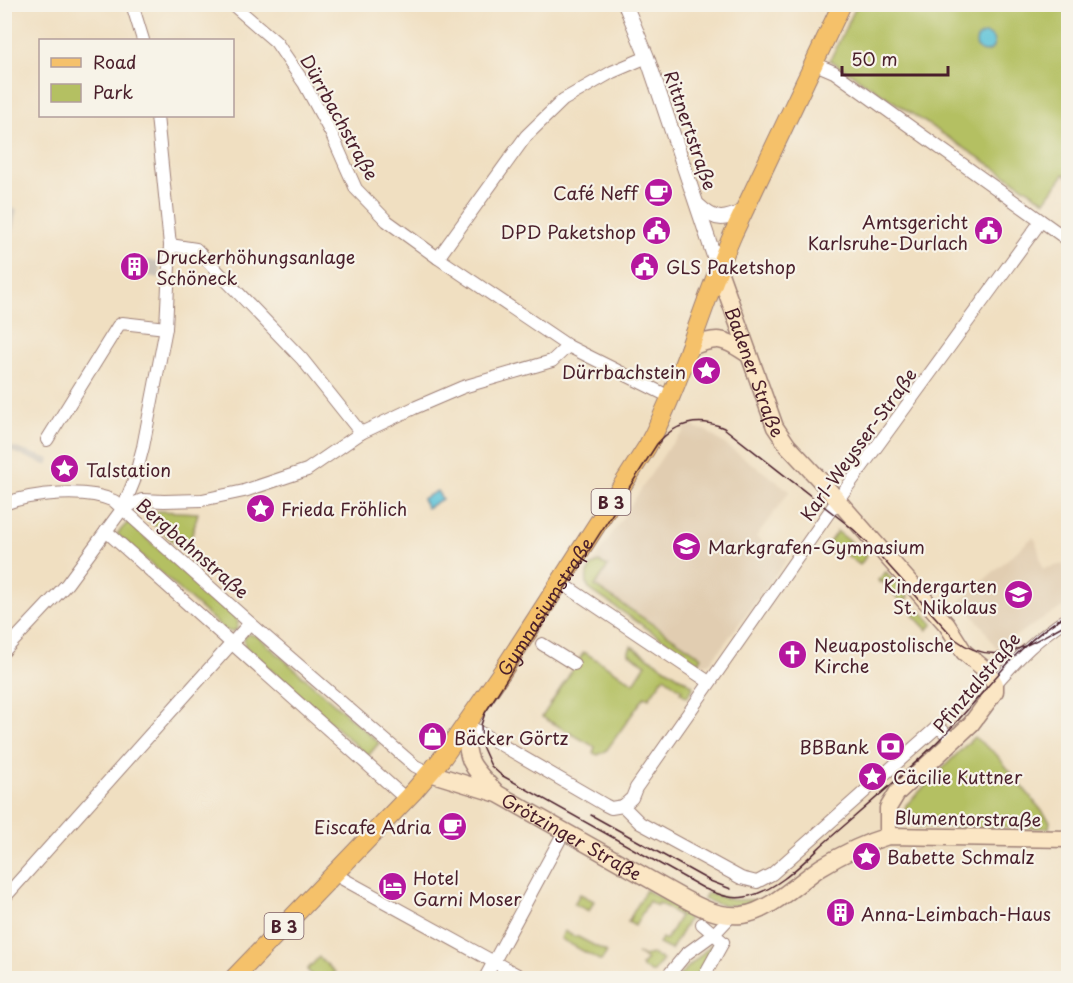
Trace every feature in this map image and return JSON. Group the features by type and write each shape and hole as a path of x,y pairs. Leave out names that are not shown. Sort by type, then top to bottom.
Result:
{"main road":[{"name":"B 3","path":"718,268 842,4"},
{"name":"Gymnasiumstraße","path":"406,799 467,725 646,447 660,423 718,268"},
{"name":"Badener Straße","path":"718,268 775,427 788,446 947,625 964,652 988,672 995,684"},
{"path":"689,348 707,341 729,341 749,354"},
{"name":"Pfinztalstraße","path":"888,836 888,808 897,793 971,724 995,691 995,684"},
{"path":"467,725 467,750 471,764 498,794"},
{"name":"Grötzinger Straße","path":"430,772 498,794 705,918"},
{"name":"B 3","path":"234,978 406,799"},
{"name":"Blumentorstraße","path":"705,918 752,913 763,908 822,867 870,841 888,836 1068,839"}],"street":[{"path":"132,4 143,39"},
{"name":"Dürrbachstraße","path":"232,4 276,42 304,83 332,135 356,189 387,221 568,346 670,396"},
{"name":"Rittnertstraße","path":"625,4 647,57 718,268"},
{"path":"438,258 526,136 563,100 612,72 647,57"},
{"path":"813,63 834,72 1068,240"},
{"path":"123,508 134,481 143,447 166,328 170,245 157,117"},
{"path":"698,205 716,218 724,219 744,211"},
{"name":"Karl-Weysser-Straße","path":"623,806 632,798 636,788 709,682 837,501 1041,221"},
{"path":"170,245 196,249 302,359 361,433"},
{"path":"47,440 118,326 122,323 166,328"},
{"path":"123,508 142,500 202,500 244,490 307,470 361,433 463,387 552,361 568,346"},
{"path":"4,504 41,496 84,494 106,498 123,508"},
{"name":"Bergbahnstraße","path":"4,651 67,584 123,508 250,623 415,766 430,772"},
{"path":"106,531 406,799"},
{"path":"560,582 709,682"},
{"name":"Pfinztalstraße","path":"995,684 1026,649 1068,618"},
{"path":"4,898 250,623"},
{"path":"543,644 574,664"},
{"path":"467,725 605,805 612,808 623,806 640,823 741,878 757,882 772,874 935,729 941,729 954,742"},
{"path":"485,978 564,832"},
{"path":"334,874 523,978"},
{"path":"686,954 715,933 732,915"},
{"path":"666,978 686,954 705,918 723,942 703,978"}],"shaded area":[{"path":"5,207 17,209 5,262"},
{"path":"125,256 160,262 160,278 122,271"},
{"name":"Markgrafen-Gymnasium","path":"694,426 696,429 705,430 790,491 756,537 787,559 710,663 703,665 589,589 586,582 589,569 668,448 684,432 683,428"},
{"path":"4,444 50,459 48,466 5,449"},
{"name":"Kindergarten St. Nikolaus","path":"1033,537 1043,569 1063,564 1068,584 1068,605 996,648 982,626 960,601"}],"green space":[{"path":"857,5 1068,5 1068,177 1064,174 1045,201 830,60"},
{"path":"159,511 198,513 187,553 146,518 148,513"},
{"path":"128,522 236,618 237,629 232,632 225,630 117,534"},
{"path":"837,531 867,555 860,565 839,550 835,555 825,548"},
{"path":"599,562 608,566 595,586 702,657 698,663 589,589 587,581 589,570"},
{"path":"886,572 908,597 902,603 882,581 880,583 878,580"},
{"path":"920,610 933,624 927,630 913,615"},
{"path":"248,634 257,636 379,743 368,756 245,647 244,638"},
{"path":"631,646 692,685 693,688 687,697 680,692 682,690 664,677 649,698 645,696 606,751 598,755 593,753 595,747 542,717 584,652 634,683 646,664 628,653"},
{"path":"974,737 996,754 1050,821 1049,828 919,827 908,822 904,815 906,805"},
{"path":"646,890 680,908 689,919 671,950 659,944 662,938 666,940 680,916 659,903 657,906 649,901 635,926 628,922"},
{"path":"707,893 732,900 757,900 745,904 724,905 704,899"},
{"path":"580,894 594,901 589,911 574,904"},
{"path":"564,931 607,952 601,961 561,939"},
{"path":"715,941 717,943 696,978 677,978"},
{"path":"637,953 644,956 652,954 663,960 653,973 642,968 641,966 647,960"},
{"path":"319,957 335,972 333,974 337,978 315,978 307,970"}],"water":[{"path":"985,34 991,37 994,43 991,49 985,52 979,49 976,43 979,37"},
{"path":"437,491 442,499 427,508 422,499"}],"tram line":[{"path":"1068,614 1033,639 1017,654 1002,670 931,748 797,868 767,889 745,897 730,897 705,889 501,775 491,766 482,746 481,725 485,713 657,444 671,431 688,424 705,423 724,428 853,529 955,639 970,648 985,653 1013,650 1026,645 1068,623"},
{"path":"591,815 710,881 731,889"}],"place":[{"name":"Café Neff","path":"659,192"},
{"name":"DPD Paketshop","path":"657,231"},
{"name":"Amtsgericht Karlsruhe-Durlach","path":"989,231"},
{"name":"Druckerhöhungsanlage Schöneck","path":"135,266"},
{"name":"GLS Paketshop","path":"645,266"},
{"name":"Dürrbachstein","path":"707,371"},
{"name":"Talstation","path":"65,469"},
{"name":"Frieda Fröhlich","path":"260,508"},
{"name":"Markgrafen-Gymnasium","path":"687,546"},
{"name":"Kindergarten St. Nikolaus","path":"1018,595"},
{"name":"Neuapostolische Kirche","path":"793,654"},
{"name":"Bäcker Görtz","path":"433,737"},
{"name":"BBBank","path":"890,746"},
{"name":"Cäcilie Kuttner","path":"872,776"},
{"name":"Eiscafe Adria","path":"452,826"},
{"name":"Babette Schmalz","path":"866,856"},
{"name":"Hotel Garni Moser","path":"392,887"},
{"name":"Anna-Leimbach-Haus","path":"840,913"}]}
